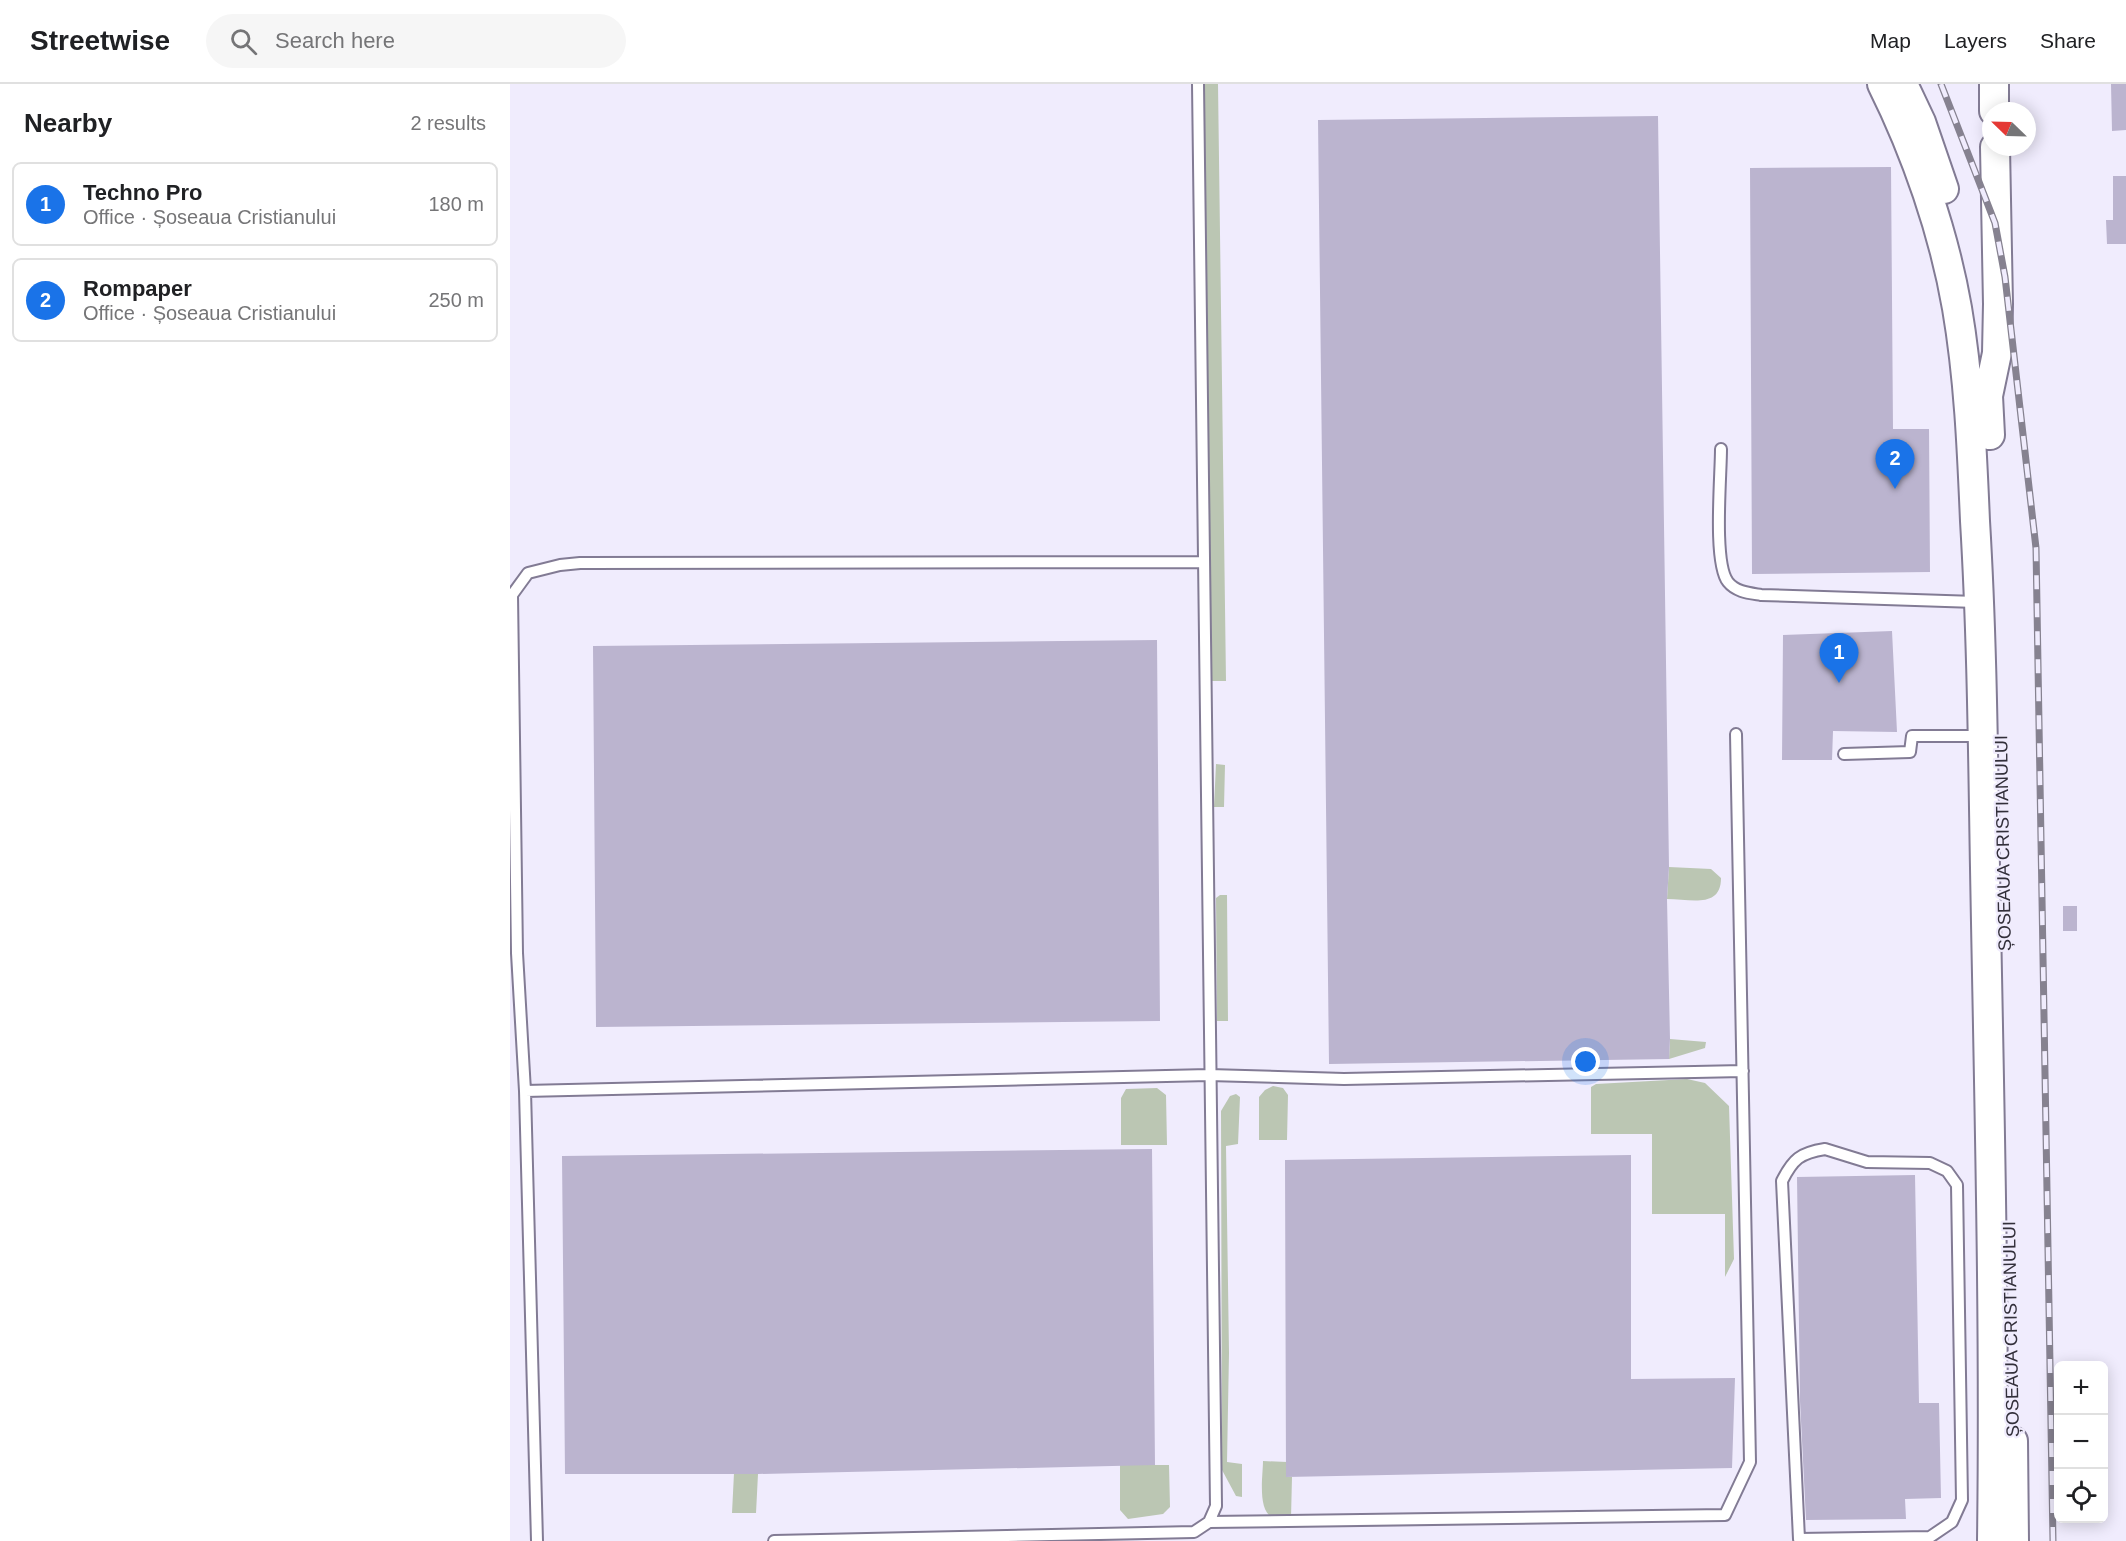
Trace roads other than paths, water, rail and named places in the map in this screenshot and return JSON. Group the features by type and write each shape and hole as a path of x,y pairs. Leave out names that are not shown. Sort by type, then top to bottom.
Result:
{"main road":[{"name":"ȘOSEAUA CRISTIANULUI","path":"1882,84 1920,175 1940,237 1957,306 1971,434 1980,602 1994,1382 1992,1541"},
{"path":"1903,84 1936,161 1964,254 1977,316 1988,396"},
{"path":"1994,84 1994,102"},
{"name":"ȘOSEAUA CRISTIANULUI","path":"1995,156 1997,343 1988,396 1998,602 2014,1541"}],"lane":[{"path":"774,1541 1194,1532 1209,1522 1216,1506 1198,84"},
{"path":"1721,449 1720,553 1722,572 1729,584 1743,593 1980,602"},
{"path":"537,1541 525,1091 517,953 512,595 528,573 579,563 1204,562"},
{"path":"1209,1522 1725,1515 1750,1462 1736,734"},
{"path":"1844,754 1910,752 1912,736 1982,736"},
{"path":"525,1091 1209,1075 1344,1079 1743,1071"},
{"path":"1825,1149 1867,1162 1930,1162 1947,1171 1957,1185 1962,1500 1952,1522 1930,1537 1808,1540 1799,1539 1782,1182 1791,1163 1807,1152 1825,1149"}],"railway":[{"path":"1941,84 1995,223 2005,277 2036,548 2053,1541"}],"place":[{"name":"Rompaper","path":"1895,489"},
{"name":"Techno Pro","path":"1839,683"}]}
